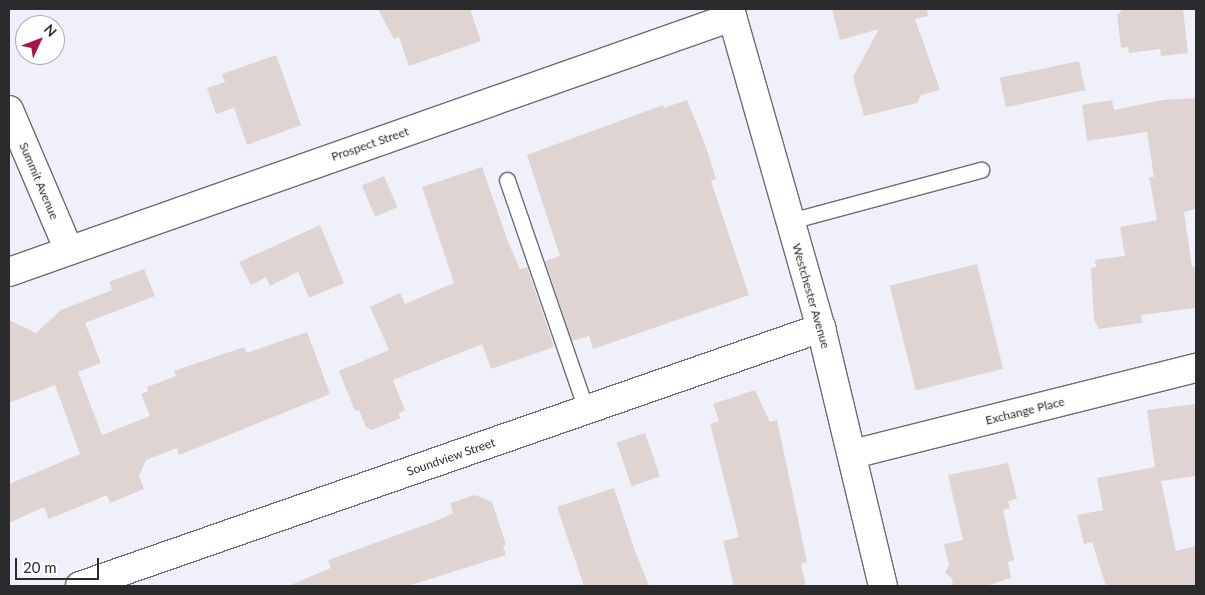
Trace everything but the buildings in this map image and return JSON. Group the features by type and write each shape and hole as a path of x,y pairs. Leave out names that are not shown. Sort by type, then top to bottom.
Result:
{"street":[{"name":"Westchester Avenue","path":"731,13 821,328 853,454 883,586"},
{"name":"Prospect Street","path":"9,272 731,13"},
{"name":"Summit Avenue","path":"9,110 69,251"},
{"name":"Soundview Street","path":"80,586 821,328"},
{"name":"Exchange Place","path":"853,454 1196,368"}],"lane":[{"path":"790,221 981,170"},
{"path":"507,180 586,410"}]}
